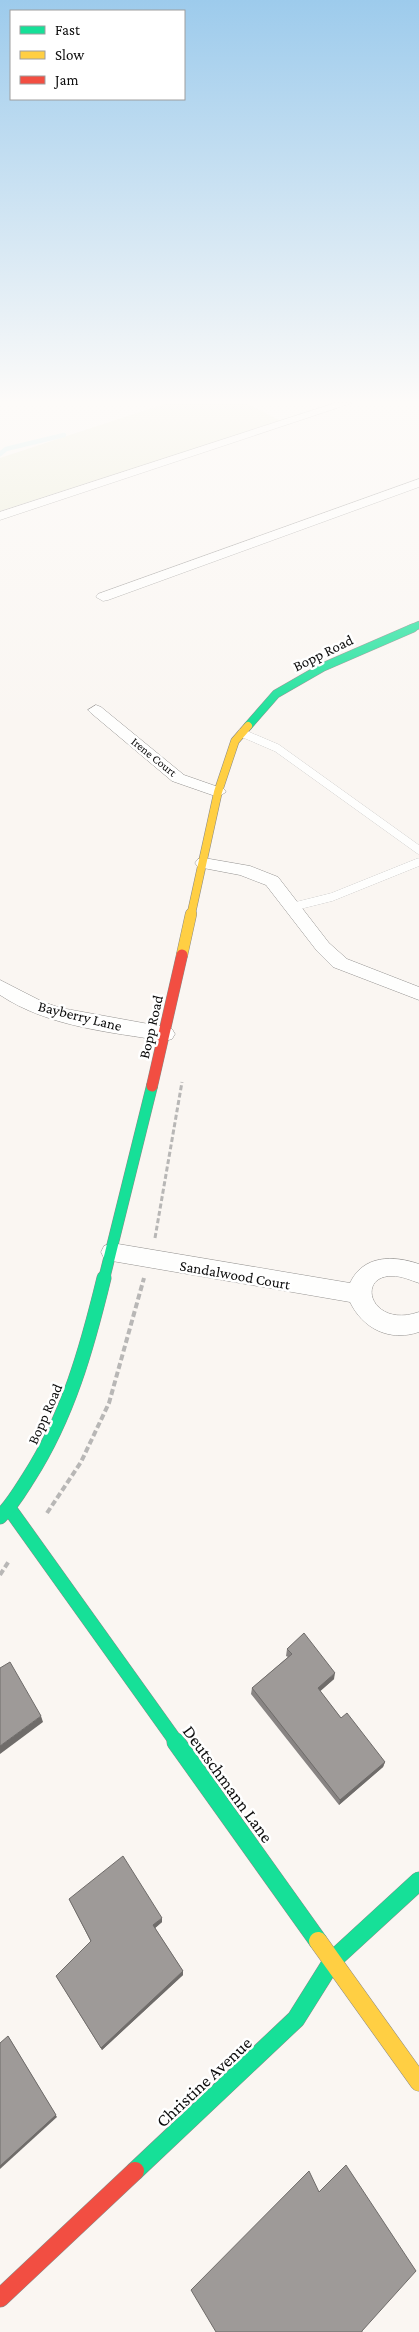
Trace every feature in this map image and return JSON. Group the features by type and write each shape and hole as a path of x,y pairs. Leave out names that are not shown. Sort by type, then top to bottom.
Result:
{"street":[{"path":"0,516 13,512"},
{"path":"103,597 339,512"},
{"name":"Bopp Road","path":"0,1517 9,1508 44,1453 71,1394 91,1332 165,1034 204,863 218,792 235,742 276,694 323,667 419,625"},
{"name":"Irene Court","path":"96,710 178,778 218,792"},
{"path":"204,863 244,870 272,881 323,947 340,963 419,994"},
{"name":"Bayberry Lane","path":"0,986 22,1001 64,1015 165,1034"},
{"name":"Sandalwood Court","path":"112,1252 313,1288 360,1294"},
{"path":"419,1274 401,1266 382,1267 365,1278 360,1294 366,1310 380,1322 398,1327 419,1322"},
{"name":"Deutschmann Lane","path":"9,1508 419,2082"},
{"name":"Christine Avenue","path":"0,2298 296,2019 333,1960 419,1881"}],"lane":[{"path":"242,733 277,748 419,850"},
{"path":"292,907 332,897 419,862"}],"path":[{"path":"0,1575 41,1523 81,1462 109,1403 151,1260 184,1073"}],"building":[{"path":"304,1633 335,1673 318,1688 341,1718 347,1713 385,1762 340,1800 252,1688 292,1654 287,1649"},
{"path":"10,1662 41,1716 0,1746 0,1668"},
{"path":"123,1856 162,1918 153,1925 183,1971 101,2048 56,1976 91,1941 69,1899"},
{"path":"8,2036 56,2115 0,2166 0,2043"},
{"path":"346,2165 416,2271 362,2332 216,2332 191,2290 309,2171 319,2192"}],"traffic: fast":[{"path":"248,726 276,694 323,667 419,625"},
{"path":"0,1517 9,1508 44,1453 71,1394 91,1332 152,1086"},
{"path":"9,1508 318,1941"},
{"path":"135,2171 296,2019 333,1960 419,1881"}],"traffic: slow":[{"path":"182,955 218,792 235,741 248,726"},
{"path":"318,1941 419,2082"}],"traffic: jam":[{"path":"152,1086 182,955"},
{"path":"0,2298 135,2171"}]}
